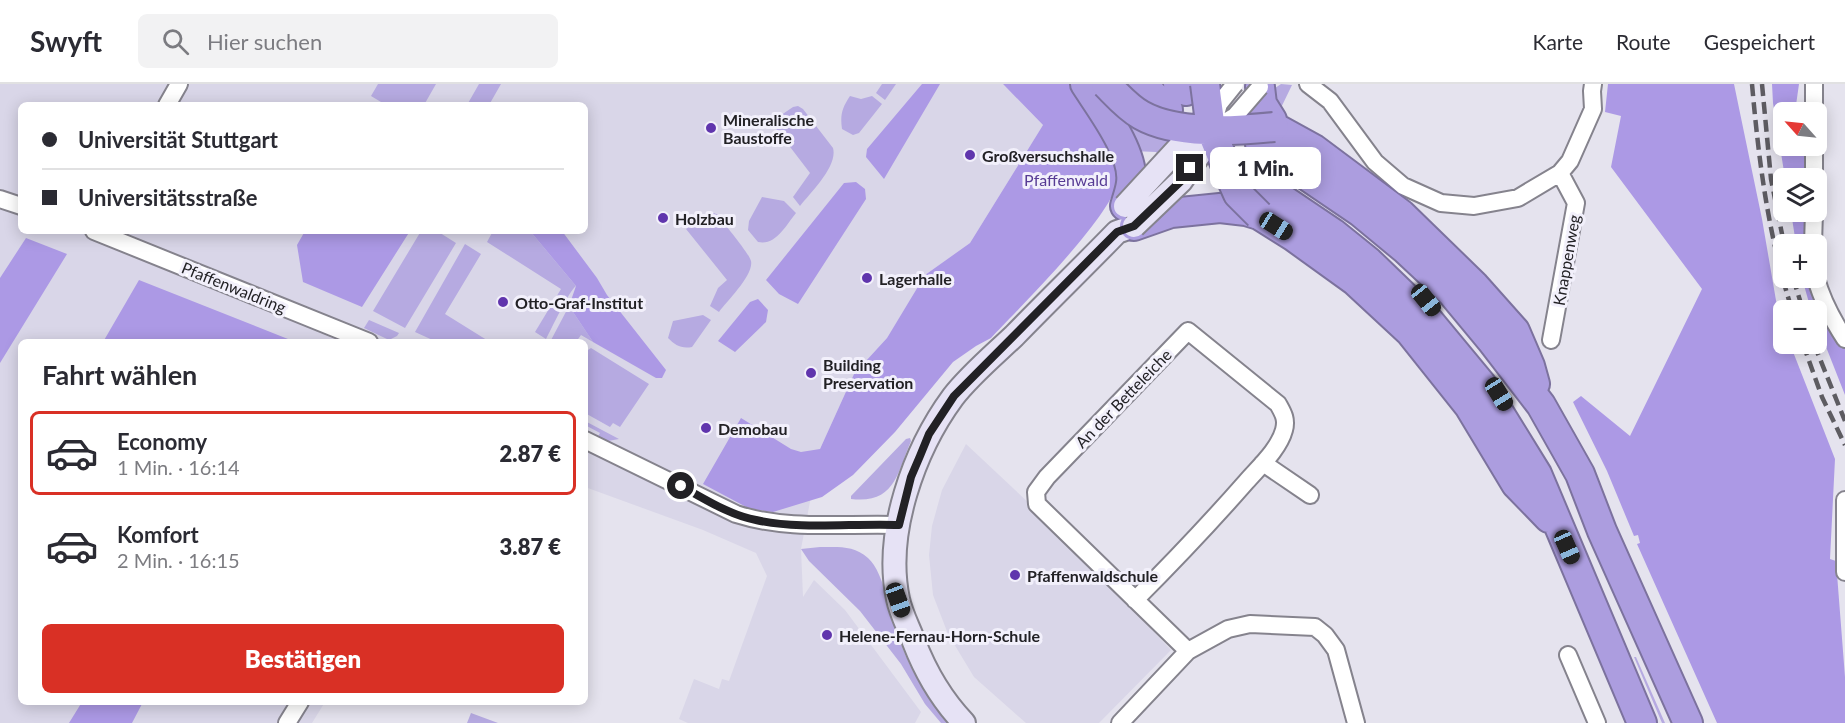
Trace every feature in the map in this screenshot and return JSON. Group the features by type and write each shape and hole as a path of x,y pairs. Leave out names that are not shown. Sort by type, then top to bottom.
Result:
{"highway":[{"path":"1085,84 1127,157 1131,183 1126,222 1203,209 1246,211 1259,215"},
{"path":"1106,84 1126,104 1149,119 1165,124 1267,136 1314,149 1401,214 1474,285 1515,331 1530,366 1541,405"},
{"path":"1142,84 1184,92 1211,130 1239,194 1259,215 1355,281 1410,332 1469,406 1516,484 1558,528"},
{"path":"1252,85 1272,120 1267,136"},
{"path":"1267,136 1360,212 1452,293 1541,405 1580,474 1602,531 1688,723"},
{"path":"1244,173 1333,233 1369,262 1425,315 1482,385 1537,474 1642,723"},
{"path":"1333,233 1359,243 1426,300 1489,377 1530,443 1564,514 1654,723"}],"street":[{"path":"169,102 179,84"},
{"path":"1308,84 1330,101 1375,162 1403,186 1441,203 1474,206 1518,198 1560,173 1574,152 1593,109 1593,84"},
{"path":"1324,84 1330,101"},
{"path":"1814,84 1814,102"},
{"path":"1211,130 1235,116 1252,85"},
{"path":"964,723 934,687 898,600 895,560 899,525 911,477 929,434 954,396 1126,222 1181,181 1199,155 1220,104 1252,85"},
{"name":"Knappenweg","path":"1551,340 1576,203 1560,173"},
{"path":"0,199 18,205"},
{"name":"Pfaffenwaldring","path":"103,234 362,339"},
{"path":"1819,288 1832,319 1845,339"},
{"name":"An der Betteleiche","path":"1135,600 1200,535 1263,463 1282,438 1285,427 1285,415 1278,404 1188,332 1047,477 1036,492 1037,504 1135,600 1188,651"},
{"path":"588,441 736,514 755,520 790,525 899,525"},
{"path":"1263,463 1310,495"},
{"path":"1845,500 1845,572"},
{"path":"1120,723 1188,651 1228,629 1250,624 1315,627 1325,634 1336,650 1356,723"},
{"path":"1568,655 1597,723"},
{"path":"287,723 298,705"}],"shaded area":[{"path":"0,84 1003,84 1043,125 970,243 925,275 887,338 854,374 820,449 801,549 803,597 814,580 845,610 921,712 915,723 688,723 679,719 694,679 719,689 722,679 729,681 767,576 756,553 703,530 588,488 588,339 18,339 18,705 323,705 312,723 0,723"},
{"path":"378,84 436,84 426,102 381,102 371,96"},
{"path":"479,84 501,84 491,102 469,102"},
{"path":"882,84 896,84 885,100 876,93"},
{"path":"1097,84 1172,144 1161,157 1156,152 1133,151"},
{"path":"1281,84 1292,85 1277,116 1272,90"},
{"path":"850,96 861,99 872,96 882,104 859,133 853,135 842,129 841,124 842,112"},
{"path":"798,106 803,109 833,148 832,163 828,171 800,206 793,197 810,173 771,122"},
{"path":"762,197 784,201 796,213 775,238 758,242 748,230 749,221"},
{"path":"707,214 718,215 751,261 751,267 739,288 719,312 710,306 718,288 727,280 686,229"},
{"path":"419,234 442,234 456,243 405,328 373,311"},
{"path":"491,234 533,234 576,286 546,339 535,332 561,289 487,242"},
{"path":"465,244 481,254 445,314 485,339 430,339 415,332"},
{"path":"569,306 593,342 581,335 578,339 552,339"},
{"path":"703,315 711,320 692,347 678,346 668,338 673,321"},
{"path":"369,320 399,333 391,339 387,339 364,328"},
{"path":"591,348 649,384 620,427 613,423 610,427 588,415 588,350"},
{"path":"588,423 619,439 608,441 597,438 600,433 588,427"},
{"path":"910,438 911,441 897,475 886,492 877,497 851,499 851,496 906,439"},
{"name":"Pfaffenwaldschule","path":"966,444 1032,506 1171,650 1099,723 1026,723 974,677 948,634 933,595 929,555 932,526 942,490"},
{"path":"839,547 857,551 874,565 884,586 898,635 910,666 949,723 941,723 925,704 901,664 860,611 809,561 801,549"},
{"path":"1634,657 1636,657 1665,723 1662,723"},
{"path":"471,713 498,723 467,723"}],"green space":[{"path":"922,84 940,84 884,179 866,157 867,149"},
{"name":"Pfaffenwald","path":"1003,84 1075,84 1109,142 1117,166 1118,178 1113,193 1084,236 991,338 953,362 895,432 853,475 822,497 773,512 750,509 703,484 741,418 791,449 801,452 820,449 854,374 887,338 925,275 970,243 1043,125"},
{"path":"1608,84 1734,84 1776,300 1773,300 1773,354 1794,354 1835,459 1830,559 1836,561 1845,677 1845,723 1717,723 1637,544 1640,543 1638,535 1634,536 1607,471 1573,402 1581,396 1630,436 1702,289 1611,167 1621,116 1605,112"},
{"path":"1772,84 1799,84 1796,102 1773,103"},
{"path":"1781,156 1809,156 1810,168 1783,168"},
{"path":"856,182 865,189 866,199 798,304 779,294 766,280 844,183"},
{"path":"1793,222 1810,222 1810,234 1794,234"},
{"path":"303,234 408,234 362,307 303,282 297,245"},
{"path":"533,234 564,234 607,295 666,370 662,378 656,378 593,342 569,306 576,286"},
{"path":"26,238 67,254 0,363 0,278"},
{"path":"139,280 288,339 105,339"},
{"path":"1805,288 1812,288 1815,300 1808,300"},
{"path":"758,299 768,310 766,322 735,352 718,341 750,302"},
{"path":"1827,319 1845,348 1845,395 1827,349"},
{"path":"80,705 141,705 132,723 69,723"}],"railway":[{"path":"1752,84 1766,198 1789,300"},
{"path":"1762,84 1771,179 1782,234"},
{"path":"1796,288 1800,300"},
{"path":"1807,354 1822,397 1845,445"},
{"path":"1818,354 1845,421"}],"place":[{"name":"Mineralische Baustoffe","path":"711,128"},
{"name":"Großversuchshalle","path":"970,155"},
{"name":"Holzbau","path":"663,218"},
{"name":"Lagerhalle","path":"867,278"},
{"name":"Otto-Graf-Institut","path":"503,302"},
{"name":"Building Preservation","path":"811,373"},
{"name":"Demobau","path":"706,428"},
{"name":"Pfaffenwaldschule","path":"1015,575"},
{"name":"Helene-Fernau-Horn-Schule","path":"827,635"}],"route":[{"path":"681,486 736,514 755,520 790,525 899,525 911,477 929,434 954,396 1117,232 1134,226 1181,181 1190,168"}]}
